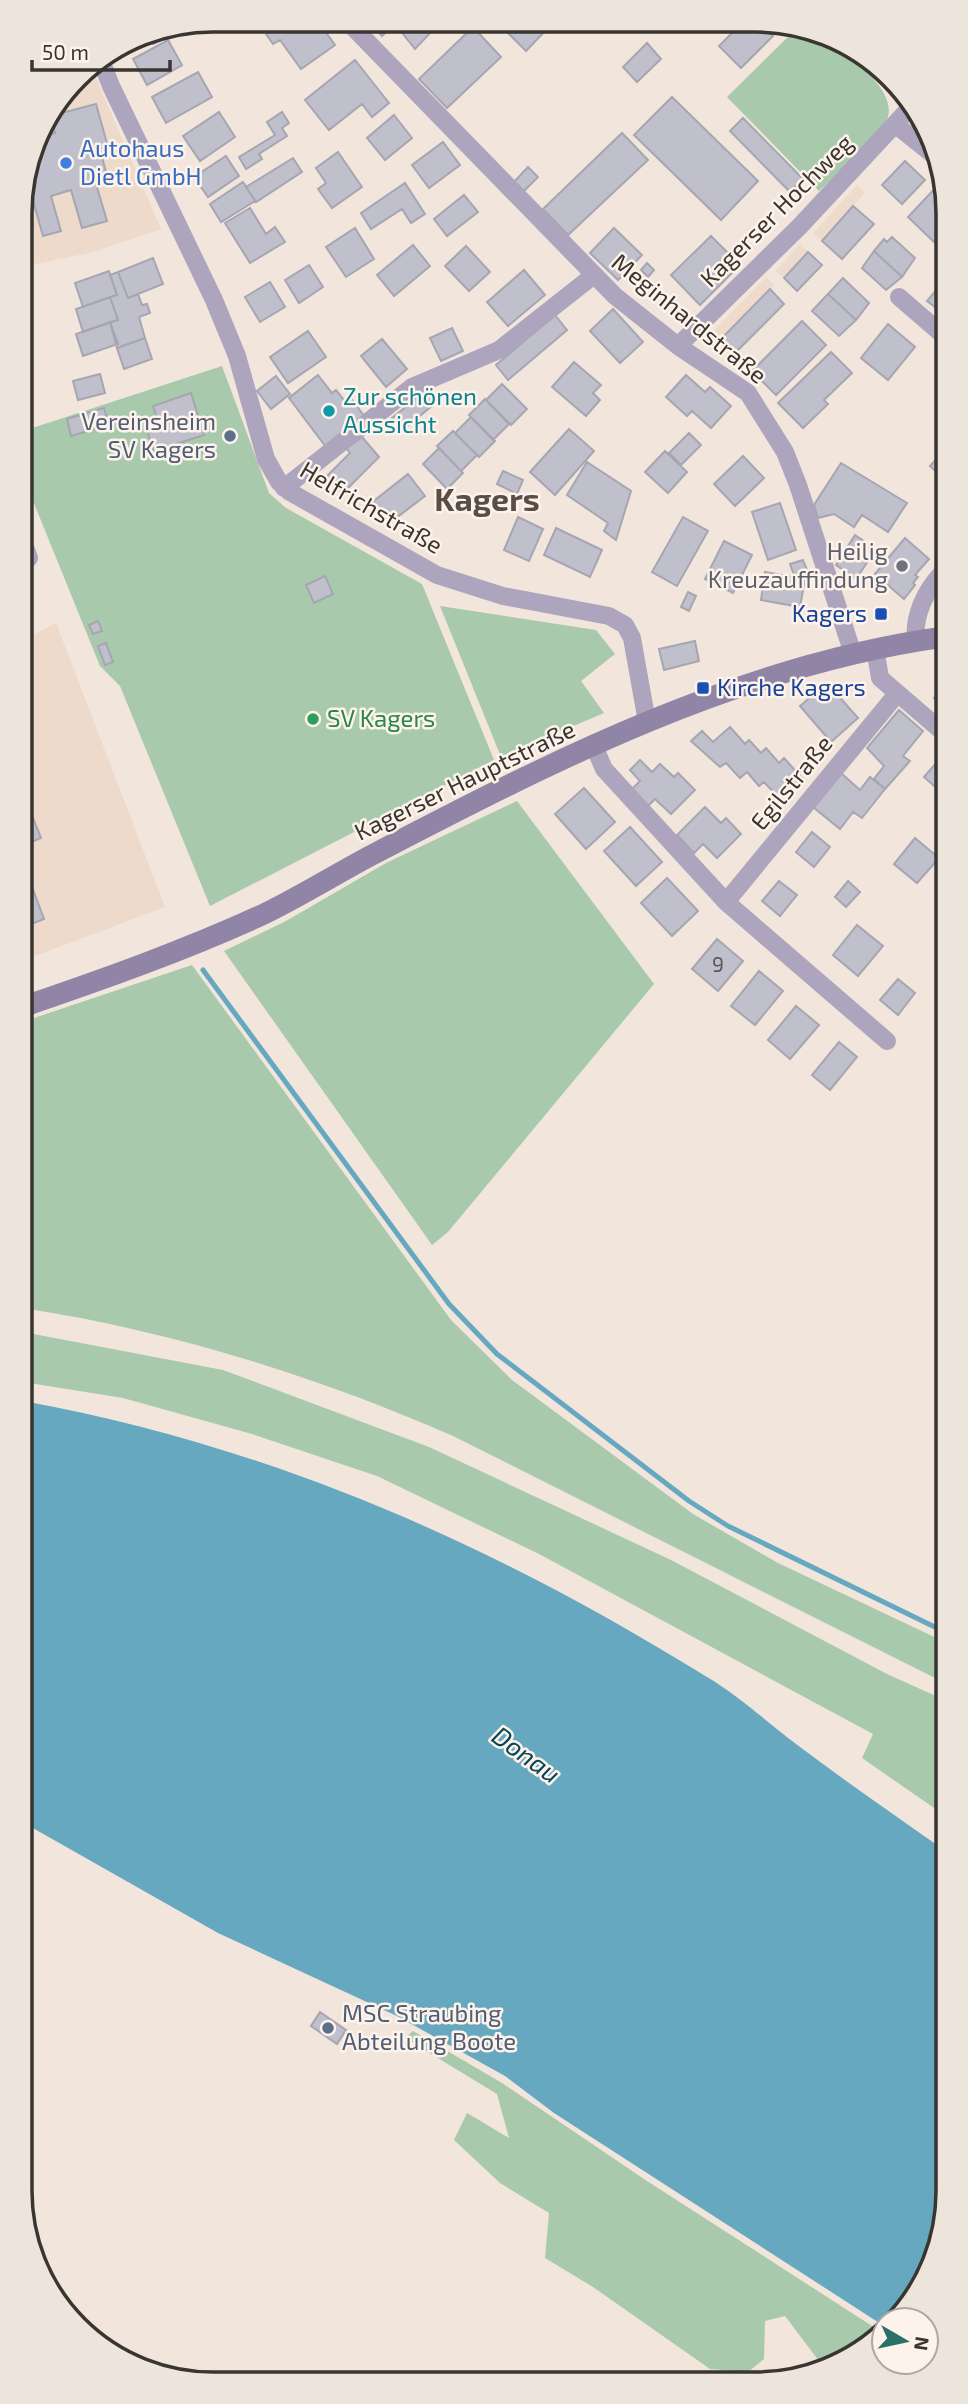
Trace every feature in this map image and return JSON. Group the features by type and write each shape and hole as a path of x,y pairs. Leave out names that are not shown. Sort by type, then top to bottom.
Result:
{"street":[{"name":"Meginhardstraße","path":"358,32 594,275 678,345 748,393 779,442 798,485 853,654"},
{"name":"Helfrichstraße","path":"104,68 214,300 237,356 266,458 284,488 438,575 503,596 609,616 625,625 632,638 647,722"},
{"name":"Kagerser Hochweg","path":"678,345 800,226 906,113"},
{"path":"896,125 924,147"},
{"path":"284,488 412,387 499,350 594,275"},
{"path":"899,297 936,329"},
{"path":"916,641 915,628 923,602 936,582"},
{"name":"Kagerser Hauptstraße","path":"32,1004 120,974 244,923 500,790 647,722 738,688 853,654 936,638"},
{"path":"875,649 880,678 896,695 936,727"},
{"name":"Egilstraße","path":"726,902 896,695"},
{"path":"594,746 604,769 726,902 887,1041"}],"shaded area":[{"path":"96,78 161,229 94,252 32,265 33,189 45,143 62,112 76,93"},
{"path":"857,185 865,193 822,241 813,233"},
{"path":"800,244 808,252 784,278 775,271"},
{"path":"766,277 774,285 721,339 713,331"},
{"path":"56,623 165,907 32,957 32,635"}],"green space":[{"path":"790,35 814,41 851,59 874,79 889,108 881,130 819,191 727,97"},
{"path":"222,366 269,493 286,508 422,584 494,760 210,906 120,686 100,666 32,499 32,428"},
{"path":"440,606 596,630 615,654 581,681 604,713 501,757"},
{"path":"517,801 654,984 448,1232 432,1245 224,951 286,921 386,863"},
{"path":"192,965 451,1320 512,1380 693,1514 778,1563 936,1638 936,1678 453,1436 401,1414 242,1358 133,1329 32,1310 32,1019"},
{"path":"32,1334 223,1370 429,1447 671,1560 887,1674 936,1696 936,1809 862,1758 873,1734 541,1555 377,1476 252,1434 123,1398 32,1383"},
{"path":"413,2031 502,2083 647,2181 870,2325 870,2331 836,2354 819,2361 785,2316 765,2321 764,2359 748,2372 710,2369 593,2287 545,2258 549,2213 500,2183 454,2140 467,2113 509,2138 497,2094 405,2038"}],"water":[{"name":"Donau","path":"32,1403 116,1421 206,1445 293,1473 379,1506 462,1543 545,1584 719,1684 785,1736 936,1844 936,2203 927,2250 918,2272 895,2306 870,2306 870,2317 554,2113 505,2076 397,2016 218,1933 32,1828"}],"building":[{"path":"326,32 335,45 301,69 280,40 273,44 266,34"},
{"path":"401,32 431,32 415,49"},
{"path":"468,32 478,32 501,57 447,108 419,79"},
{"path":"507,32 544,32 526,51"},
{"path":"733,32 767,32 773,36 741,68 719,46"},
{"path":"168,40 182,65 147,85 133,59"},
{"path":"647,43 661,59 637,82 623,67"},
{"path":"355,60 389,103 372,117 362,104 329,130 305,100"},
{"path":"198,72 212,97 166,123 152,97"},
{"path":"672,97 758,181 721,220 634,135"},
{"name":"Autohaus Dietl GmbH","path":"96,104 108,147 100,149 108,180 96,184 107,221 82,228 71,190 51,196 61,231 43,236 32,198 33,189 45,143 49,134 55,133 53,127 61,113"},
{"path":"219,112 235,137 200,161 183,136"},
{"path":"282,112 289,123 282,128 287,136 259,154 262,159 246,169 239,157 275,135 267,122"},
{"path":"394,115 412,138 385,160 367,138"},
{"path":"743,118 803,179 790,192 730,131"},
{"path":"622,133 648,160 568,235 543,209"},
{"path":"443,142 460,165 429,188 412,165"},
{"path":"338,152 362,187 332,208 318,189 326,183 316,168"},
{"path":"226,156 239,176 208,197 194,177"},
{"path":"293,158 302,172 256,202 246,187"},
{"path":"905,161 925,180 902,204 882,185"},
{"path":"528,167 538,177 524,191 514,182"},
{"path":"243,182 255,201 221,222 210,204"},
{"path":"405,183 425,214 411,223 402,209 371,229 361,213"},
{"path":"935,188 934,242 908,217"},
{"path":"464,195 478,212 447,236 434,219"},
{"path":"853,206 874,224 842,259 822,241"},
{"path":"250,208 266,234 275,227 285,242 250,263 225,223"},
{"path":"355,228 374,259 346,277 326,247"},
{"path":"614,228 642,255 618,280 590,253"},
{"path":"711,236 740,265 700,305 671,275"},
{"path":"892,237 915,258 902,277 874,251 884,239 887,242"},
{"path":"413,245 430,266 394,296 377,275"},
{"path":"466,246 490,272 469,291 445,266"},
{"path":"874,251 902,277 886,290 862,268"},
{"path":"808,252 822,265 797,291 784,278"},
{"path":"153,258 163,284 128,298 118,272"},
{"path":"647,263 654,270 648,277 641,270"},
{"path":"309,265 323,287 299,303 285,280"},
{"path":"524,270 545,295 508,326 487,302"},
{"path":"109,271 117,295 83,307 75,283"},
{"path":"118,272 128,298 138,294 142,305 147,304 150,313 139,317 145,338 117,348 110,322 118,320 110,297 117,295 110,275"},
{"path":"843,278 869,303 856,320 828,294"},
{"path":"270,282 285,307 260,322 245,297"},
{"path":"770,289 784,304 735,353 721,339"},
{"path":"936,290 936,308 927,301"},
{"path":"828,294 856,320 839,336 812,311"},
{"path":"110,297 118,320 83,332 76,309"},
{"path":"613,309 643,342 620,363 590,331"},
{"path":"555,315 567,330 508,380 496,365"},
{"path":"802,321 826,345 776,395 752,371"},
{"path":"110,322 118,344 83,356 76,334"},
{"path":"888,324 915,347 888,380 861,358"},
{"path":"452,328 463,351 441,361 430,338"},
{"path":"308,331 326,357 288,383 270,357"},
{"path":"145,338 152,359 124,369 117,348"},
{"path":"382,339 407,369 386,387 361,356"},
{"path":"831,352 852,373 824,400 828,404 803,428 778,403"},
{"path":"574,362 601,385 593,393 600,400 586,416 552,387"},
{"path":"100,374 105,393 78,400 73,381"},
{"name":"Zur schönen Aussicht","path":"318,375 332,393 336,390 347,404 352,400 365,417 326,447 289,398"},
{"path":"686,375 705,392 710,387 731,406 711,428 692,411 687,416 666,397"},
{"path":"276,376 290,394 271,409 257,391"},
{"path":"502,384 527,409 511,425 486,400"},
{"path":"427,390 437,402 402,430 392,418"},
{"name":"Vereinsheim SV Kagers","path":"191,393 204,435 154,451 145,425 158,421 153,406"},
{"path":"485,399 509,424 493,440 469,415"},
{"path":"104,408 109,425 71,436 67,419"},
{"path":"471,417 495,441 479,457 455,433"},
{"path":"569,429 594,451 555,495 530,472"},
{"path":"453,431 477,455 461,471 437,446"},
{"path":"689,433 701,445 681,465 669,453"},
{"path":"362,437 379,457 343,493 326,477 350,453 346,448"},
{"path":"439,448 463,473 447,489 423,464"},
{"path":"665,451 687,472 668,493 645,472"},
{"path":"743,456 764,478 735,506 714,484"},
{"path":"936,460 936,472 930,466"},
{"path":"587,462 631,491 616,540 604,531 608,523 567,495"},
{"path":"841,463 907,503 888,532 862,515 854,527 834,514 818,518 814,505"},
{"path":"503,471 523,480 517,494 497,484"},
{"path":"408,474 425,496 387,525 370,504"},
{"path":"780,503 796,550 768,560 752,512"},
{"path":"518,517 543,529 529,561 504,550"},
{"path":"683,517 708,531 677,586 652,572"},
{"path":"556,528 602,550 590,577 544,555"},
{"path":"855,535 876,549 856,579 836,565"},
{"name":"Heilig Kreuzauffindung","path":"905,538 929,559 915,575 918,577 913,583 915,585 904,599 875,574"},
{"path":"724,541 752,555 733,593 705,579"},
{"path":"803,560 807,570 794,575 790,564"},
{"path":"765,572 805,579 800,607 761,600"},
{"path":"325,576 333,594 314,603 306,585"},
{"path":"688,592 696,596 689,611 681,607"},
{"path":"98,621 102,631 93,634 89,625"},
{"path":"695,641 699,661 664,670 659,649"},
{"path":"106,643 113,662 105,665 98,646"},
{"path":"827,683 858,718 831,742 800,706"},
{"path":"899,710 923,731 903,756 910,761 885,789 874,779 884,766 867,748"},
{"path":"730,727 745,744 749,740 761,753 766,748 779,763 784,758 802,778 780,799 764,782 759,786 747,772 740,778 726,763 720,767 691,741 702,731 713,742"},
{"path":"640,760 652,772 660,764 674,777 678,773 695,790 671,814 655,799 648,806 632,789 640,781 630,770"},
{"path":"936,763 936,788 924,777"},
{"path":"841,773 860,790 870,777 885,789 862,818 853,812 840,829 813,807"},
{"path":"584,788 615,822 586,849 555,814"},
{"path":"705,807 721,823 726,818 741,834 717,858 703,844 694,853 677,835"},
{"path":"32,816 41,838 32,842"},
{"path":"630,827 662,862 636,886 604,851"},
{"path":"812,832 830,847 814,867 796,852"},
{"path":"915,838 936,856 936,861 917,883 894,864"},
{"path":"667,878 698,911 672,936 641,903"},
{"path":"779,881 797,895 780,916 762,901"},
{"path":"848,881 860,892 846,907 835,897"},
{"path":"32,887 44,919 32,924"},
{"path":"857,925 883,946 858,976 833,955"},
{"path":"717,939 743,961 718,991 692,969"},
{"path":"759,971 783,991 755,1025 731,1006"},
{"path":"898,979 915,993 898,1015 880,1000"},
{"path":"796,1006 819,1025 790,1059 768,1040"},
{"path":"839,1042 857,1057 830,1090 812,1075"},
{"name":"MSC Straubing Abteilung Boote","path":"320,2012 346,2030 337,2044 311,2026"}],"waterway":[{"path":"203,970 449,1304 497,1354 689,1501 728,1526 936,1628"}],"place":[{"name":"Autohaus Dietl GmbH","path":"66,163"},
{"name":"Zur schönen Aussicht","path":"329,411"},
{"name":"Vereinsheim SV Kagers","path":"230,436"},
{"name":"Heilig Kreuzauffindung","path":"902,566"},
{"name":"Kagers","path":"881,614"},
{"name":"Kirche Kagers","path":"703,688"},
{"name":"SV Kagers","path":"313,719"},
{"name":"MSC Straubing Abteilung Boote","path":"328,2028"}],"district":[{"name":"Kagers","path":"487,500"}]}
